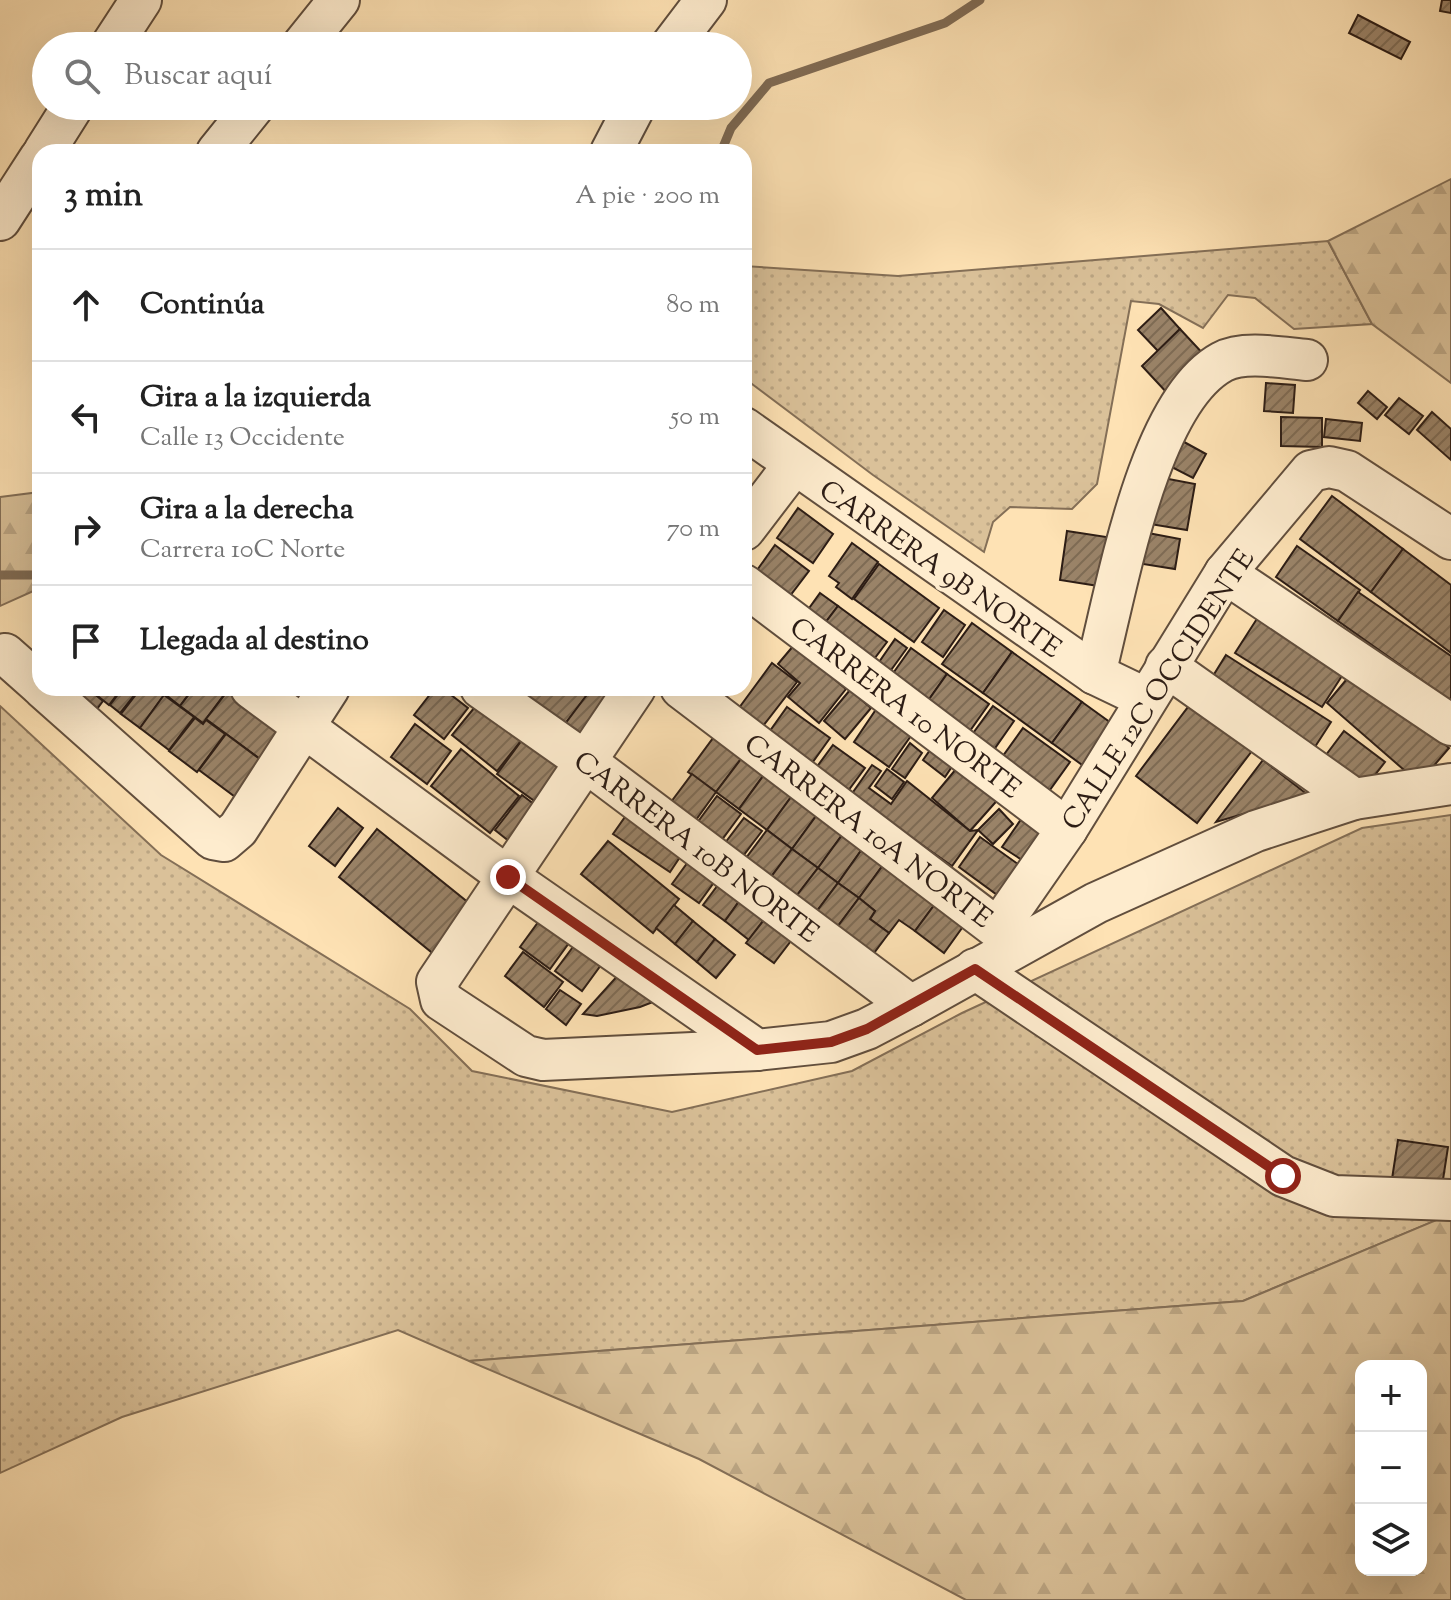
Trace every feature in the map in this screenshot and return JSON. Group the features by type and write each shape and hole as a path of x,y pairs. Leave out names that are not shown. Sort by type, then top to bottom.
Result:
{"street":[{"path":"120,32 141,0"},
{"path":"313,32 339,0"},
{"path":"682,32 706,0"},
{"path":"49,144 64,120"},
{"path":"223,144 243,120"},
{"path":"615,144 628,120"},
{"path":"0,220 32,170"},
{"path":"1095,674 1151,465 1178,411 1205,375 1225,360 1258,357 1307,360"},
{"name":"CARRERA 9B NORTE","path":"752,434 793,466 1095,674 1155,682 1354,799"},
{"path":"752,520 793,466"},
{"name":"CALLE 12C OCCIDENTE","path":"1008,936 1045,862 1225,573 1311,471 1329,467 1347,471 1451,539"},
{"path":"1225,573 1451,725"},
{"name":"CARRERA 10 NORTE","path":"752,591 1067,829"},
{"path":"5,654 32,677"},
{"path":"53,696 213,839 224,841 238,829 324,696"},
{"path":"261,696 508,877 757,1050"},
{"name":"CARRERA 10B NORTE","path":"492,696 586,762 911,1006"},
{"path":"630,696 437,982 441,1000 526,1056 543,1060 757,1050 831,1042 867,1029 975,969 1008,936 1096,903 1256,831 1354,799 1451,784"},
{"name":"CARRERA 10A NORTE","path":"692,696 1008,936"},
{"path":"1045,862 1096,903"},
{"path":"975,969 1283,1176 1334,1196 1451,1200"}],"green space":[{"path":"1451,179 1451,383 1372,324 1328,241"},
{"path":"1328,241 1372,324 1294,329 1255,298 1228,295 1203,328 1159,304 1131,301 1097,484 1072,509 1010,507 993,522 984,552 873,475 752,384 752,267 898,276"},
{"path":"32,493 32,592 0,606 0,497"},
{"path":"0,706 161,855 410,1009 472,1071 672,1112 852,1071 962,1013 1362,828 1451,815 1451,1214 1243,1301 469,1361 398,1330 122,1417 0,1473"},
{"path":"1451,1214 1451,1600 966,1600 699,1459 469,1361 1243,1301"}],"building":[{"path":"1442,0 1451,0 1451,13 1440,11"},
{"path":"1358,15 1410,42 1401,59 1349,33"},
{"path":"1161,308 1180,329 1158,351 1138,330"},
{"path":"1180,329 1207,358 1169,395 1142,366"},
{"path":"1266,383 1295,385 1293,413 1264,411"},
{"path":"1368,391 1387,407 1377,419 1358,403"},
{"path":"1399,398 1423,416 1409,434 1385,415"},
{"path":"1432,412 1451,429 1451,460 1417,430"},
{"path":"1281,417 1322,418 1322,447 1281,446"},
{"path":"1326,419 1362,423 1360,441 1324,437"},
{"path":"1175,437 1206,454 1193,478 1162,462"},
{"path":"1158,477 1195,484 1187,530 1150,524"},
{"path":"1332,496 1403,549 1371,592 1300,539"},
{"path":"798,508 833,534 813,563 777,538"},
{"path":"1067,531 1113,538 1105,587 1060,580"},
{"path":"1148,533 1180,539 1175,569 1143,564"},
{"path":"852,543 878,562 852,599 836,587 839,583 829,576"},
{"path":"775,545 809,571 783,605 752,582"},
{"path":"1297,546 1360,590 1338,621 1276,577"},
{"path":"1403,549 1451,585 1451,653 1371,592"},
{"path":"879,564 939,608 914,642 854,599"},
{"path":"1358,592 1451,656 1451,701 1338,621"},
{"path":"820,593 838,606 819,631 802,618"},
{"path":"838,606 887,642 868,667 819,631"},
{"path":"944,610 965,625 943,657 922,642"},
{"path":"1260,614 1347,668 1322,707 1235,653"},
{"path":"972,623 1012,652 983,693 942,664"},
{"path":"895,639 907,648 889,673 877,665"},
{"path":"794,645 846,689 819,723 788,697 800,683 778,664"},
{"path":"911,648 947,674 925,705 889,679"},
{"path":"1012,652 1082,702 1052,743 983,693"},
{"path":"1226,655 1331,722 1313,750 1208,684"},
{"path":"772,663 797,682 760,730 736,712 748,696 752,696 752,690"},
{"path":"1356,668 1449,748 1419,783 1327,703"},
{"path":"947,674 989,704 967,735 925,705"},
{"path":"850,690 871,708 845,739 824,721"},
{"path":"72,696 97,696 103,701 94,713"},
{"path":"98,696 116,696 109,705"},
{"path":"117,696 134,696 120,713 110,705"},
{"path":"135,696 164,696 140,728 121,714"},
{"path":"163,696 194,717 169,750 140,728"},
{"path":"167,696 187,696 180,706"},
{"path":"188,696 223,696 203,723 180,706"},
{"path":"224,696 241,696 292,734 268,765 206,719"},
{"path":"429,696 452,696 468,708 444,739 414,715"},
{"path":"529,696 586,696 562,728 526,700"},
{"path":"586,696 616,696 582,742 562,728"},
{"path":"1194,699 1255,747 1197,823 1136,776"},
{"path":"479,702 524,737 497,771 452,735"},
{"path":"1082,702 1118,728 1089,770 1052,743"},
{"path":"993,706 1014,721 993,751 971,736"},
{"path":"787,707 830,738 810,766 767,735"},
{"path":"877,708 913,733 889,767 854,742"},
{"path":"195,718 203,724 206,720 225,734 197,772 169,751"},
{"path":"415,724 451,751 427,784 391,757"},
{"path":"1023,728 1070,762 1047,794 1000,760"},
{"path":"1344,731 1385,762 1364,789 1323,759"},
{"path":"226,734 268,765 242,802 199,770"},
{"path":"716,734 744,755 716,792 688,772"},
{"path":"522,740 565,771 540,805 497,774"},
{"path":"910,743 922,753 905,778 892,769"},
{"path":"935,743 957,759 945,777 923,760"},
{"path":"833,745 865,768 845,795 813,772"},
{"path":"461,749 519,796 490,833 431,786"},
{"path":"744,755 766,772 739,809 716,792"},
{"path":"1263,760 1308,795 1216,822"},
{"path":"961,763 1001,796 970,831 932,798"},
{"path":"872,765 881,771 869,788 891,804 907,781 970,831 978,830 952,866 851,795"},
{"path":"887,769 904,782 892,799 875,786"},
{"path":"766,772 794,793 767,830 739,809"},
{"path":"692,774 716,792 693,824 668,806"},
{"path":"794,793 819,812 792,849 767,830"},
{"path":"522,795 547,814 520,850 495,830"},
{"path":"717,796 741,814 721,841 697,823"},
{"path":"632,807 688,845 670,872 613,834"},
{"path":"338,808 363,828 335,866 309,846"},
{"path":"999,809 1013,824 993,844 978,830"},
{"path":"819,812 845,831 818,868 792,849"},
{"path":"1024,815 1043,828 1022,860 1002,847"},
{"path":"744,818 762,831 743,856 725,843"},
{"path":"377,829 480,912 441,960 339,877"},
{"path":"767,830 792,849 768,881 743,862"},
{"path":"845,831 865,845 838,883 818,868"},
{"path":"980,837 1022,867 1000,897 959,867"},
{"path":"608,841 679,899 653,933 581,874"},
{"path":"865,845 886,861 859,898 838,883"},
{"path":"792,849 818,868 794,899 768,881"},
{"path":"696,851 723,870 699,903 672,884"},
{"path":"886,861 938,900 915,931 899,920 889,933 870,919 875,911 859,898"},
{"path":"818,868 838,883 814,915 794,899"},
{"path":"724,877 745,893 725,921 703,905"},
{"path":"838,883 859,898 835,930 814,915"},
{"path":"745,893 770,912 749,940 725,921"},
{"path":"859,898 875,911 870,919 889,933 871,957 835,930"},
{"path":"938,900 967,921 944,953 915,931"},
{"path":"674,905 693,921 675,944 656,928"},
{"path":"547,910 577,932 550,969 520,947"},
{"path":"770,912 797,933 774,963 746,943"},
{"path":"693,921 715,939 697,962 675,944"},
{"path":"582,935 609,954 582,991 555,971"},
{"path":"715,939 735,955 716,978 697,962"},
{"path":"523,952 563,982 544,1007 505,976"},
{"path":"630,962 666,997 640,1007 597,1016 583,1014"},
{"path":"560,990 581,1004 566,1025 546,1009"},
{"path":"1398,1140 1448,1147 1442,1186 1392,1179"}],"waterway":[{"path":"752,103 769,83 945,23 980,0"},
{"path":"724,144 738,120"},
{"path":"0,575 32,575"}],"route":[{"path":"508,877 757,1050 831,1042 867,1029 975,969 1283,1176"}]}
